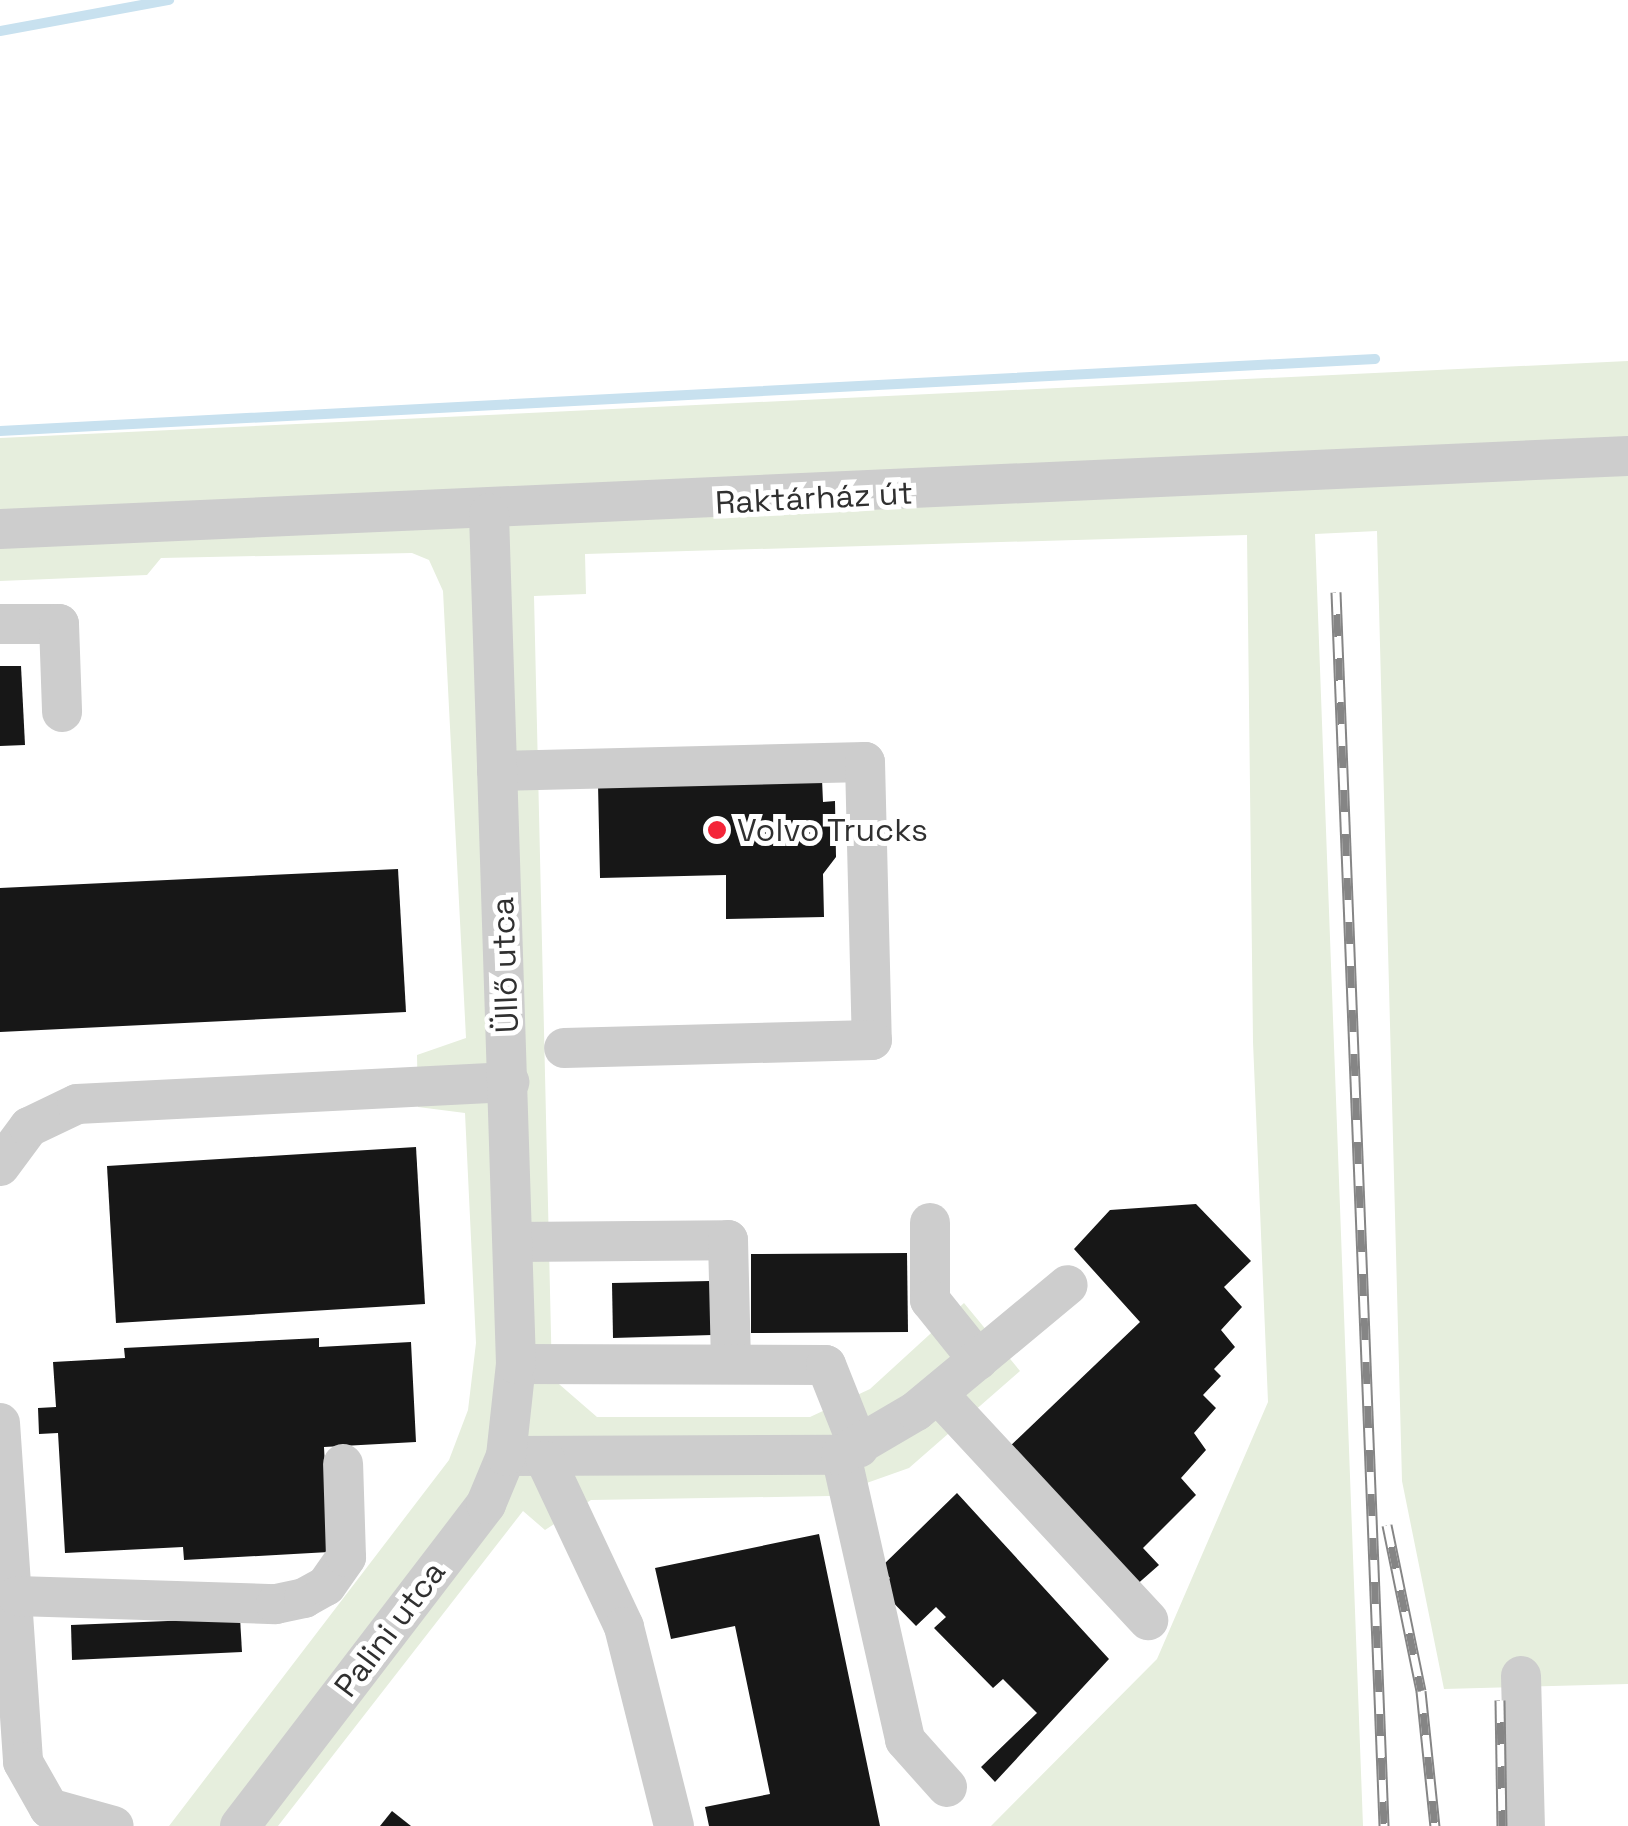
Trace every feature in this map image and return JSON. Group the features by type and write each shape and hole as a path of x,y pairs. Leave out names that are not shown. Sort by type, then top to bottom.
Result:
{"street":[{"name":"Raktárház út","path":"0,530 490,513 1628,456"},
{"name":"Üllő utca","path":"490,513 514,1242 516,1364 509,1437"},
{"path":"0,624 58,624 62,712"},
{"path":"497,771 864,762 872,1040 564,1048"},
{"path":"0,1166 29,1128 77,1104 509,1082"},
{"path":"930,1223 930,1300 988,1351"},
{"path":"514,1242 728,1240 731,1364"},
{"path":"546,1461 850,1452 938,1394 1068,1285"},
{"path":"516,1364 826,1365 850,1452 905,1740 946,1787"},
{"path":"938,1394 1148,1620"},
{"path":"0,1423 22,1762 37,1817 114,1826"},
{"path":"509,1437 546,1461 624,1628 674,1826"},
{"name":"Palini utca","path":"240,1826 486,1504 509,1437"},
{"path":"10,1564 276,1604 304,1598 326,1586 346,1557 343,1464"},
{"path":"1521,1676 1525,1826"}],"green space":[{"path":"1628,361 1628,1684 1444,1689 1402,1481 1377,531 1315,534 1363,1826 991,1826 1157,1659 1268,1402 1253,1042 1247,535 585,554 586,594 534,596 552,1378 597,1417 810,1417 870,1389 964,1303 1020,1371 909,1468 830,1496 591,1500 545,1530 523,1511 278,1826 169,1826 449,1460 468,1410 476,1343 465,1113 418,1107 417,1055 466,1038 443,591 429,560 412,553 161,558 147,575 0,581 0,438"}],"building":[{"path":"0,666 21,666 25,745 0,746"},
{"name":"Volvo Trucks","path":"822,779 823,802 835,801 836,857 823,874 824,917 726,919 726,875 600,878 598,784"},
{"path":"398,869 406,1012 0,1032 0,888"},
{"path":"416,1147 425,1304 116,1323 107,1166"},
{"path":"1196,1204 1251,1261 1224,1287 1242,1307 1221,1330 1235,1347 1214,1369 1221,1376 1203,1395 1216,1408 1194,1433 1206,1450 1181,1478 1196,1495 1143,1548 1159,1565 1134,1587 1005,1451 1140,1322 1074,1249 1110,1210"},
{"path":"907,1253 908,1332 751,1333 751,1254"},
{"path":"710,1281 712,1335 613,1338 612,1283"},
{"path":"319,1338 319,1347 411,1342 416,1442 324,1447 329,1552 184,1560 183,1547 65,1553 58,1433 39,1434 38,1408 56,1407 53,1362 125,1358 124,1348"},
{"path":"957,1493 1109,1659 995,1782 981,1767 1037,1713 1003,1679 993,1688 934,1628 946,1617 936,1607 916,1626 879,1588 890,1578 880,1568"},
{"path":"819,1534 880,1826 709,1826 705,1807 770,1794 735,1626 671,1639 655,1568"},
{"path":"240,1618 242,1652 72,1660 71,1625"},
{"path":"392,1811 411,1826 380,1826"}],"waterway":[{"path":"0,31 169,0"},
{"path":"0,431 1375,359"}],"railway":[{"path":"1336,592 1384,1826"},
{"path":"1387,1525 1421,1691 1435,1826"},
{"path":"1500,1700 1502,1826"}],"place":[{"name":"Volvo Trucks","path":"717,830"}]}
